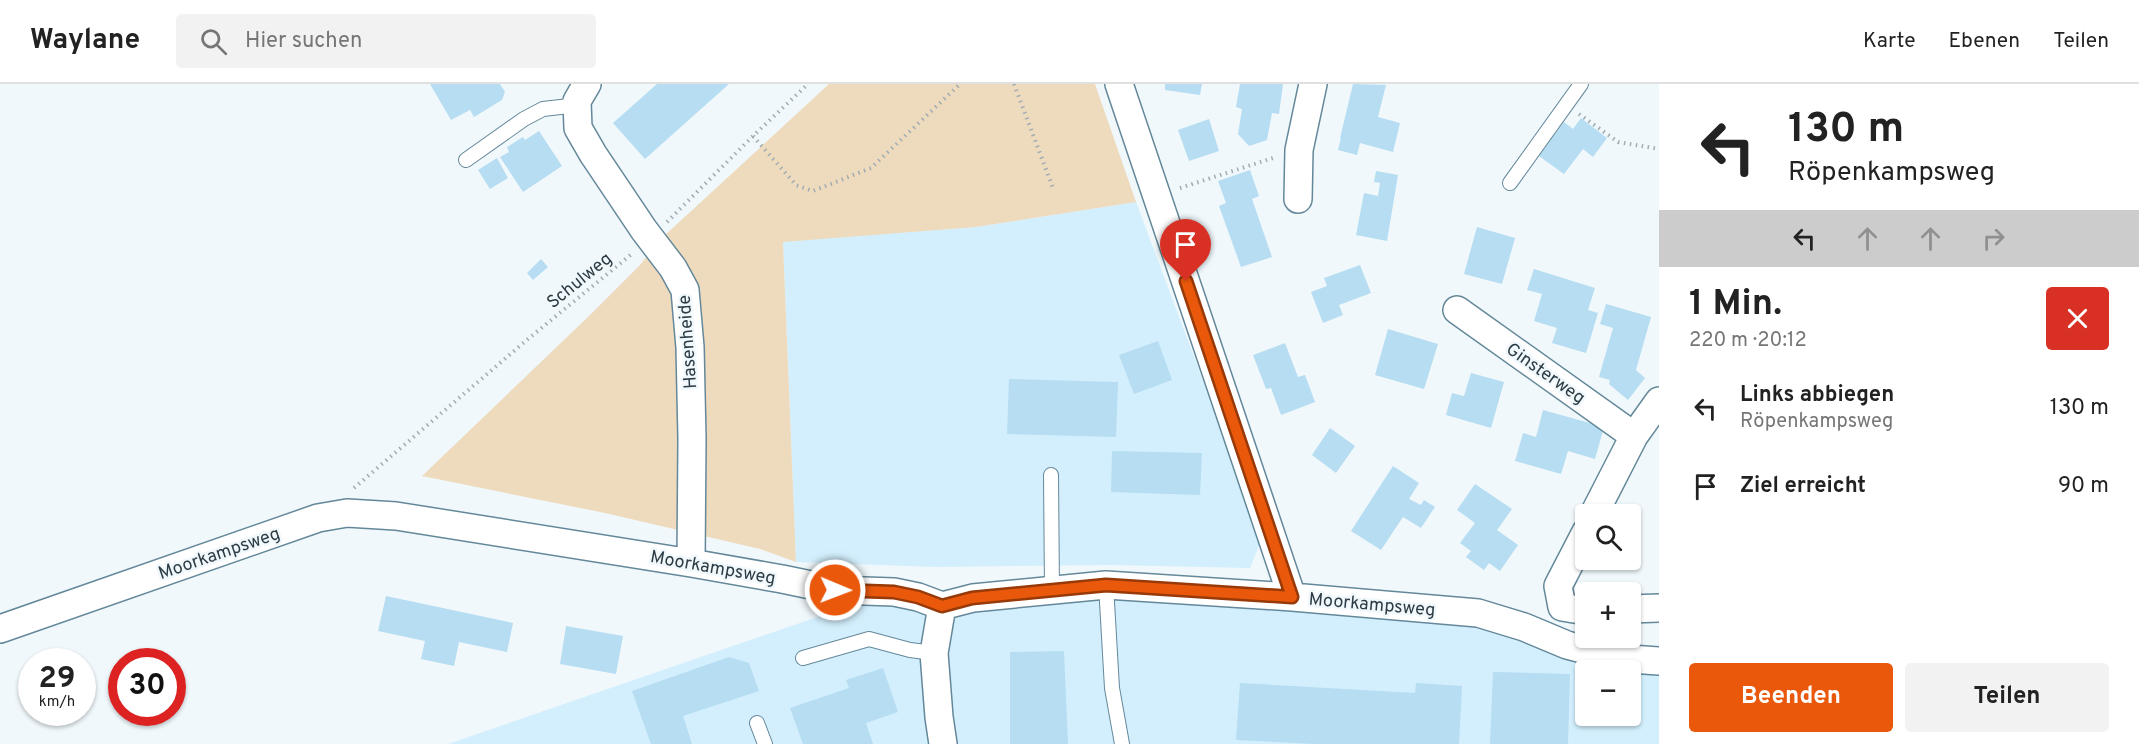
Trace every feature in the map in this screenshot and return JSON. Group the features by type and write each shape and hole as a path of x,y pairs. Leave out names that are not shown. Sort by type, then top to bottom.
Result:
{"street":[{"path":"1119,84 1292,597"},
{"path":"1298,200 1299,150 1313,84"},
{"name":"Hasenheide","path":"582,94 578,128 650,239 673,268 685,290 690,347 692,428 691,563"},
{"name":"Ginsterweg","path":"1457,310 1634,436"},
{"path":"1599,504 1634,436 1659,401"},
{"name":"Moorkampsweg","path":"0,629 318,518 347,513 396,516 691,563 835,590 894,592 918,597 942,606 972,598 1106,585 1292,597 1478,613 1524,627 1567,645 1616,658 1659,661"},
{"path":"1575,553 1558,586 1562,607 1575,609"},
{"path":"942,606 934,653 943,744"},
{"path":"1641,609 1659,608"}],"lane":[{"path":"1510,183 1581,84"},
{"path":"466,160 524,119 582,94"},
{"path":"1051,475 1052,591"},
{"path":"1106,585 1112,688 1122,744"},
{"path":"802,658 869,639 910,650 934,653"},
{"path":"757,723 765,744"}],"path":[{"name":"Schulweg","path":"357,486 528,339 650,239 808,84"},
{"path":"753,136 796,185 813,191 872,168 960,84"},
{"path":"1014,84 1053,188"},
{"path":"1566,104 1618,142 1659,149"},
{"path":"1157,195 1299,150"}],"shaded area":[{"path":"829,84 1095,84 1136,202 976,227 783,242 796,562 760,549 605,513 422,476 590,315 639,266 664,236"},
{"path":"1136,202 1262,538 1250,568 1109,565 935,567 796,562 783,241 976,227"},
{"path":"1134,597 1485,627 1619,660 1575,660 1575,726 1641,726 1641,666 1659,670 1659,744 448,744 861,602"}],"building":[{"path":"430,84 500,84 505,92 502,100 474,117 470,110 451,120"},
{"path":"657,84 729,84 645,159 613,123"},
{"path":"1165,84 1202,84 1200,95 1165,90"},
{"path":"1240,84 1283,84 1279,114 1272,113 1267,140 1249,146 1238,134 1242,109 1236,107"},
{"path":"1353,84 1386,85 1378,117 1400,123 1393,152 1360,143 1357,155 1338,150"},
{"path":"1581,118 1607,138 1593,157 1583,149 1564,174 1539,156 1564,122 1573,129"},
{"path":"1209,119 1219,151 1189,161 1178,130"},
{"path":"539,131 562,166 523,192 500,157 509,152 507,147"},
{"path":"497,158 508,178 490,189 478,170"},
{"path":"1250,170 1259,196 1252,199 1272,257 1241,267 1219,206 1226,203 1218,181"},
{"path":"1376,171 1398,175 1387,241 1356,235 1364,193 1378,196 1380,183 1374,182"},
{"path":"1477,227 1515,238 1502,284 1464,274"},
{"path":"541,259 548,267 533,280 527,273"},
{"path":"1360,265 1371,293 1339,305 1343,315 1323,323 1311,292 1327,286 1324,278"},
{"path":"1534,269 1595,288 1588,310 1598,313 1586,353 1552,343 1557,328 1534,321 1542,294 1527,290"},
{"path":"1606,304 1651,317 1636,370 1645,378 1628,400 1609,384 1610,380 1599,377 1613,328 1600,324"},
{"path":"1388,329 1438,344 1424,389 1375,375"},
{"path":"1158,341 1172,380 1134,394 1119,355"},
{"path":"1285,343 1298,377 1305,375 1315,402 1281,415 1271,388 1266,389 1253,355"},
{"path":"1471,373 1504,382 1491,428 1446,415 1452,393 1464,396"},
{"path":"1009,379 1118,382 1116,437 1007,434"},
{"path":"1543,410 1604,427 1595,459 1568,451 1561,474 1515,461 1523,433 1536,437"},
{"path":"1330,428 1355,446 1336,473 1312,455"},
{"path":"1112,451 1202,453 1200,495 1111,492"},
{"path":"1393,466 1419,483 1409,499 1421,505 1424,500 1435,507 1421,528 1403,517 1381,550 1351,531"},
{"path":"1475,484 1512,509 1497,530 1518,545 1500,571 1489,563 1484,570 1466,557 1471,551 1460,543 1475,523 1457,510"},
{"path":"386,596 513,623 507,652 459,642 454,666 421,659 425,641 378,631"},
{"path":"566,626 623,636 616,674 560,664"},
{"path":"1064,651 1068,744 1010,744 1010,652"},
{"path":"729,657 749,663 759,691 683,716 692,744 651,744 632,691"},
{"path":"883,668 898,712 866,723 873,744 803,744 790,708 849,688 846,680"},
{"path":"1493,672 1570,674 1568,744 1490,744"},
{"path":"1240,683 1415,693 1416,683 1462,686 1459,744 1313,744 1236,740"}],"route":[{"path":"835,590 894,592 918,597 942,606 972,598 1106,585 1292,597 1186,281"}]}
